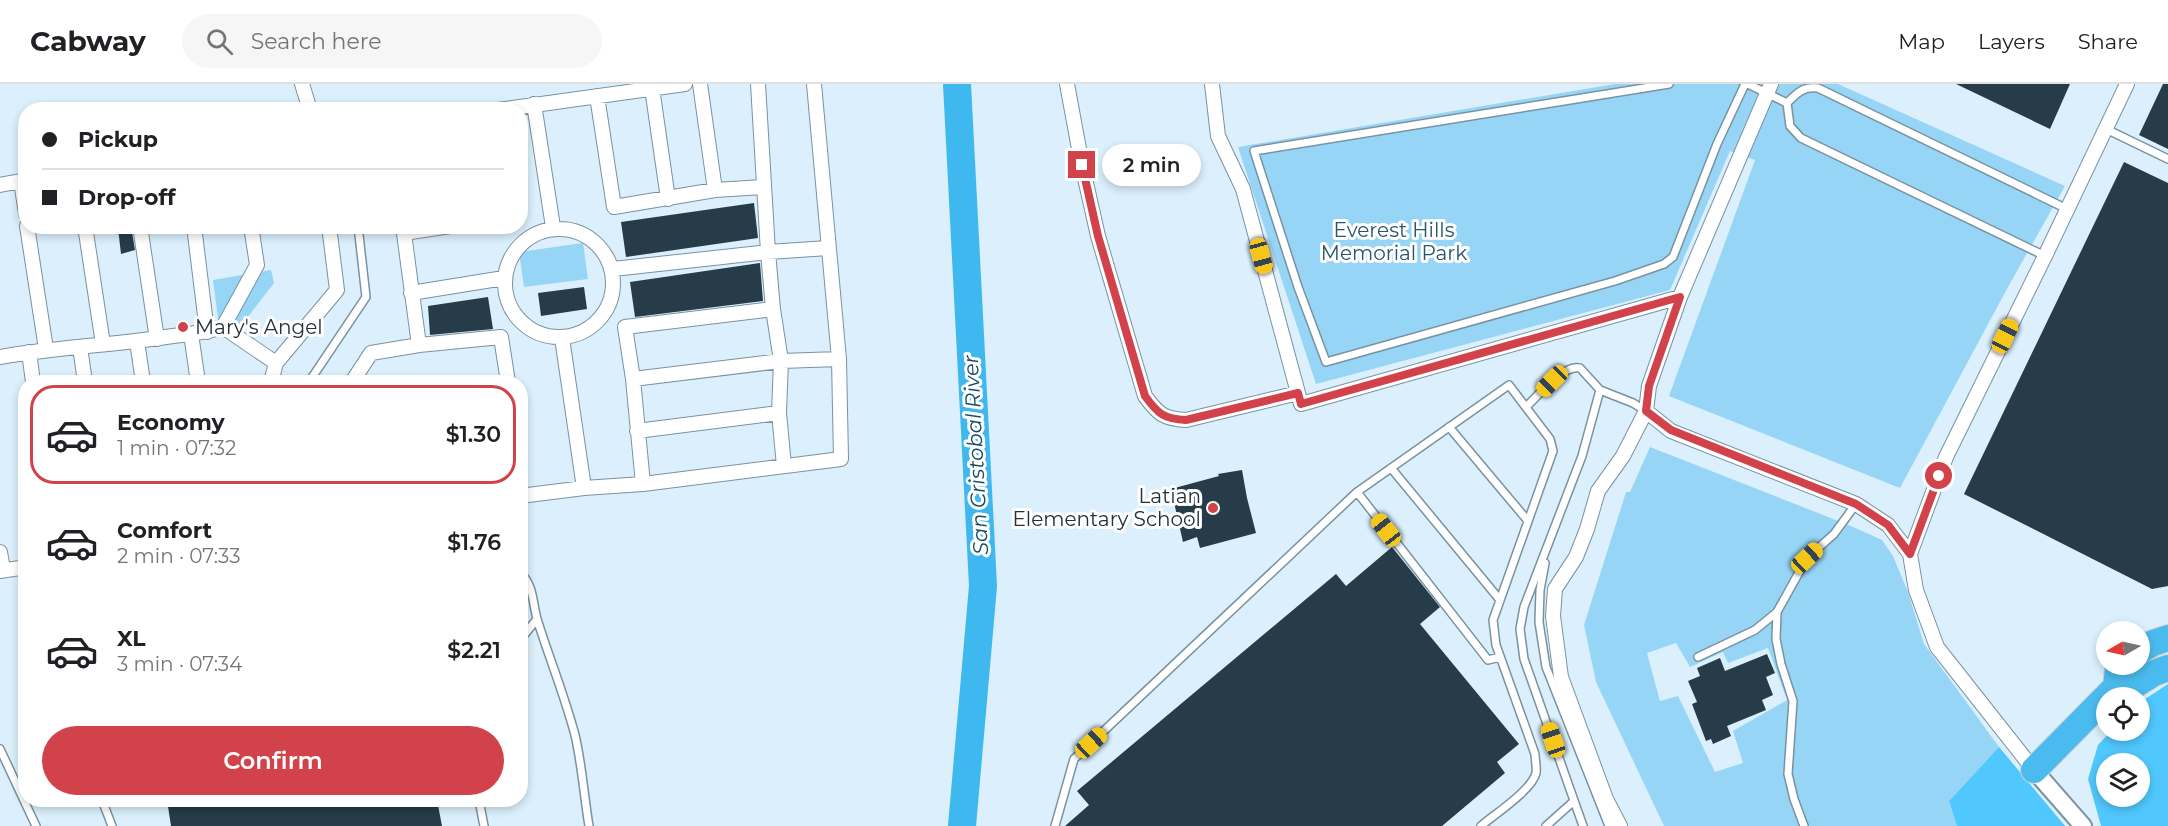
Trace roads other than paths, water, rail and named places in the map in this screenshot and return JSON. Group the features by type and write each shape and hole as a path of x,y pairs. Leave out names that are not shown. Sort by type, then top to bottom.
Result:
{"highway":[{"path":"2150,645 2168,638"},
{"path":"2034,770 2119,676 2135,685 2154,673 2168,668"}],"street":[{"path":"302,84 308,102"},
{"path":"528,105 685,84"},
{"path":"700,84 715,190"},
{"path":"758,84 768,252 781,361 779,413 784,466"},
{"path":"528,491 643,484 841,459 839,359 814,84"},
{"path":"1067,84 1098,236 1145,396 1156,411 1170,419 1186,420 1298,393"},
{"path":"1212,84 1218,136 1243,189 1301,404 1680,297"},
{"path":"1910,554 1946,457 2127,84"},
{"path":"652,88 668,199"},
{"path":"1620,826 1606,799 1561,677 1553,616 1555,589 1576,557 1598,491 1623,456 1646,411 1649,386 1680,297 1769,88"},
{"path":"597,96 614,207 715,190 763,187"},
{"path":"534,104 553,227"},
{"path":"0,186 18,182"},
{"path":"553,227 592,237 613,269 614,292 605,314 586,331 562,338 545,336 530,330 517,318 504,278 508,261 517,245 533,233 553,227"},
{"path":"28,234 46,350"},
{"path":"86,234 102,344"},
{"path":"141,234 157,339"},
{"path":"195,234 207,332"},
{"path":"0,357 157,339 207,332 223,327 257,265 252,234"},
{"path":"273,375 276,363 337,290 330,234"},
{"path":"404,234 419,345"},
{"path":"613,269 768,252 828,248"},
{"path":"411,293 504,278"},
{"path":"643,484 633,379 625,327 773,309"},
{"path":"223,327 276,363"},
{"path":"191,334 197,375"},
{"path":"357,375 371,353 419,345 501,337 507,375"},
{"path":"562,338 584,488"},
{"path":"137,341 142,375"},
{"path":"80,347 84,375"},
{"path":"29,352 32,375"},
{"path":"633,379 781,361 839,359"},
{"path":"1646,411 1671,430 1856,504 1888,525 1910,554 1916,590 1936,647 2034,770 2083,826"},
{"path":"637,431 779,413"},
{"path":"0,552 2,570 18,568"}],"lane":[{"path":"1670,84 1254,151 1298,287 1326,362 1615,281 1664,264 1673,257 1717,144 1746,84 1769,88 1787,103 1790,126 1801,138 2045,256"},
{"path":"1787,103 1802,88 1809,86 1818,88 2067,209"},
{"path":"2104,128 2168,159"},
{"path":"314,375 366,297 359,234"},
{"path":"1526,408 1552,381 1570,368 1580,368 1600,390 1633,403 1646,411"},
{"path":"1055,826 1074,759 1357,492 1509,385 1550,439 1553,451 1493,620 1493,633 1500,657 1535,754 1536,771 1533,781 1481,826"},
{"path":"1583,826 1521,643 1521,617 1582,456 1600,390"},
{"path":"1449,427 1528,521"},
{"path":"1391,468 1500,600"},
{"path":"1357,492 1488,660 1500,657"},
{"path":"1698,657 1755,630 1777,612 1807,558 1834,534 1856,504"},
{"path":"1548,546 1540,590 1539,622 1546,667 1609,826"},
{"path":"528,580 534,593 537,619 555,669 575,738 589,826"},
{"path":"1777,612 1778,647 1793,701 1788,774 1804,826"},
{"path":"528,630 537,619"},
{"path":"0,749 18,788"},
{"path":"1546,826 1574,801"},
{"path":"27,807 36,826"},
{"path":"105,807 112,826"},
{"path":"480,807 484,826"}],"waterway":[{"name":"San Cristobal River","path":"957,84 983,586 962,826"}],"place":[{"name":"Mary's Angel","path":"183,327"},
{"name":"Latian Elementary School","path":"1213,508"}],"park label":[{"name":"Everest Hills Memorial Park","path":"1394,242"}]}
